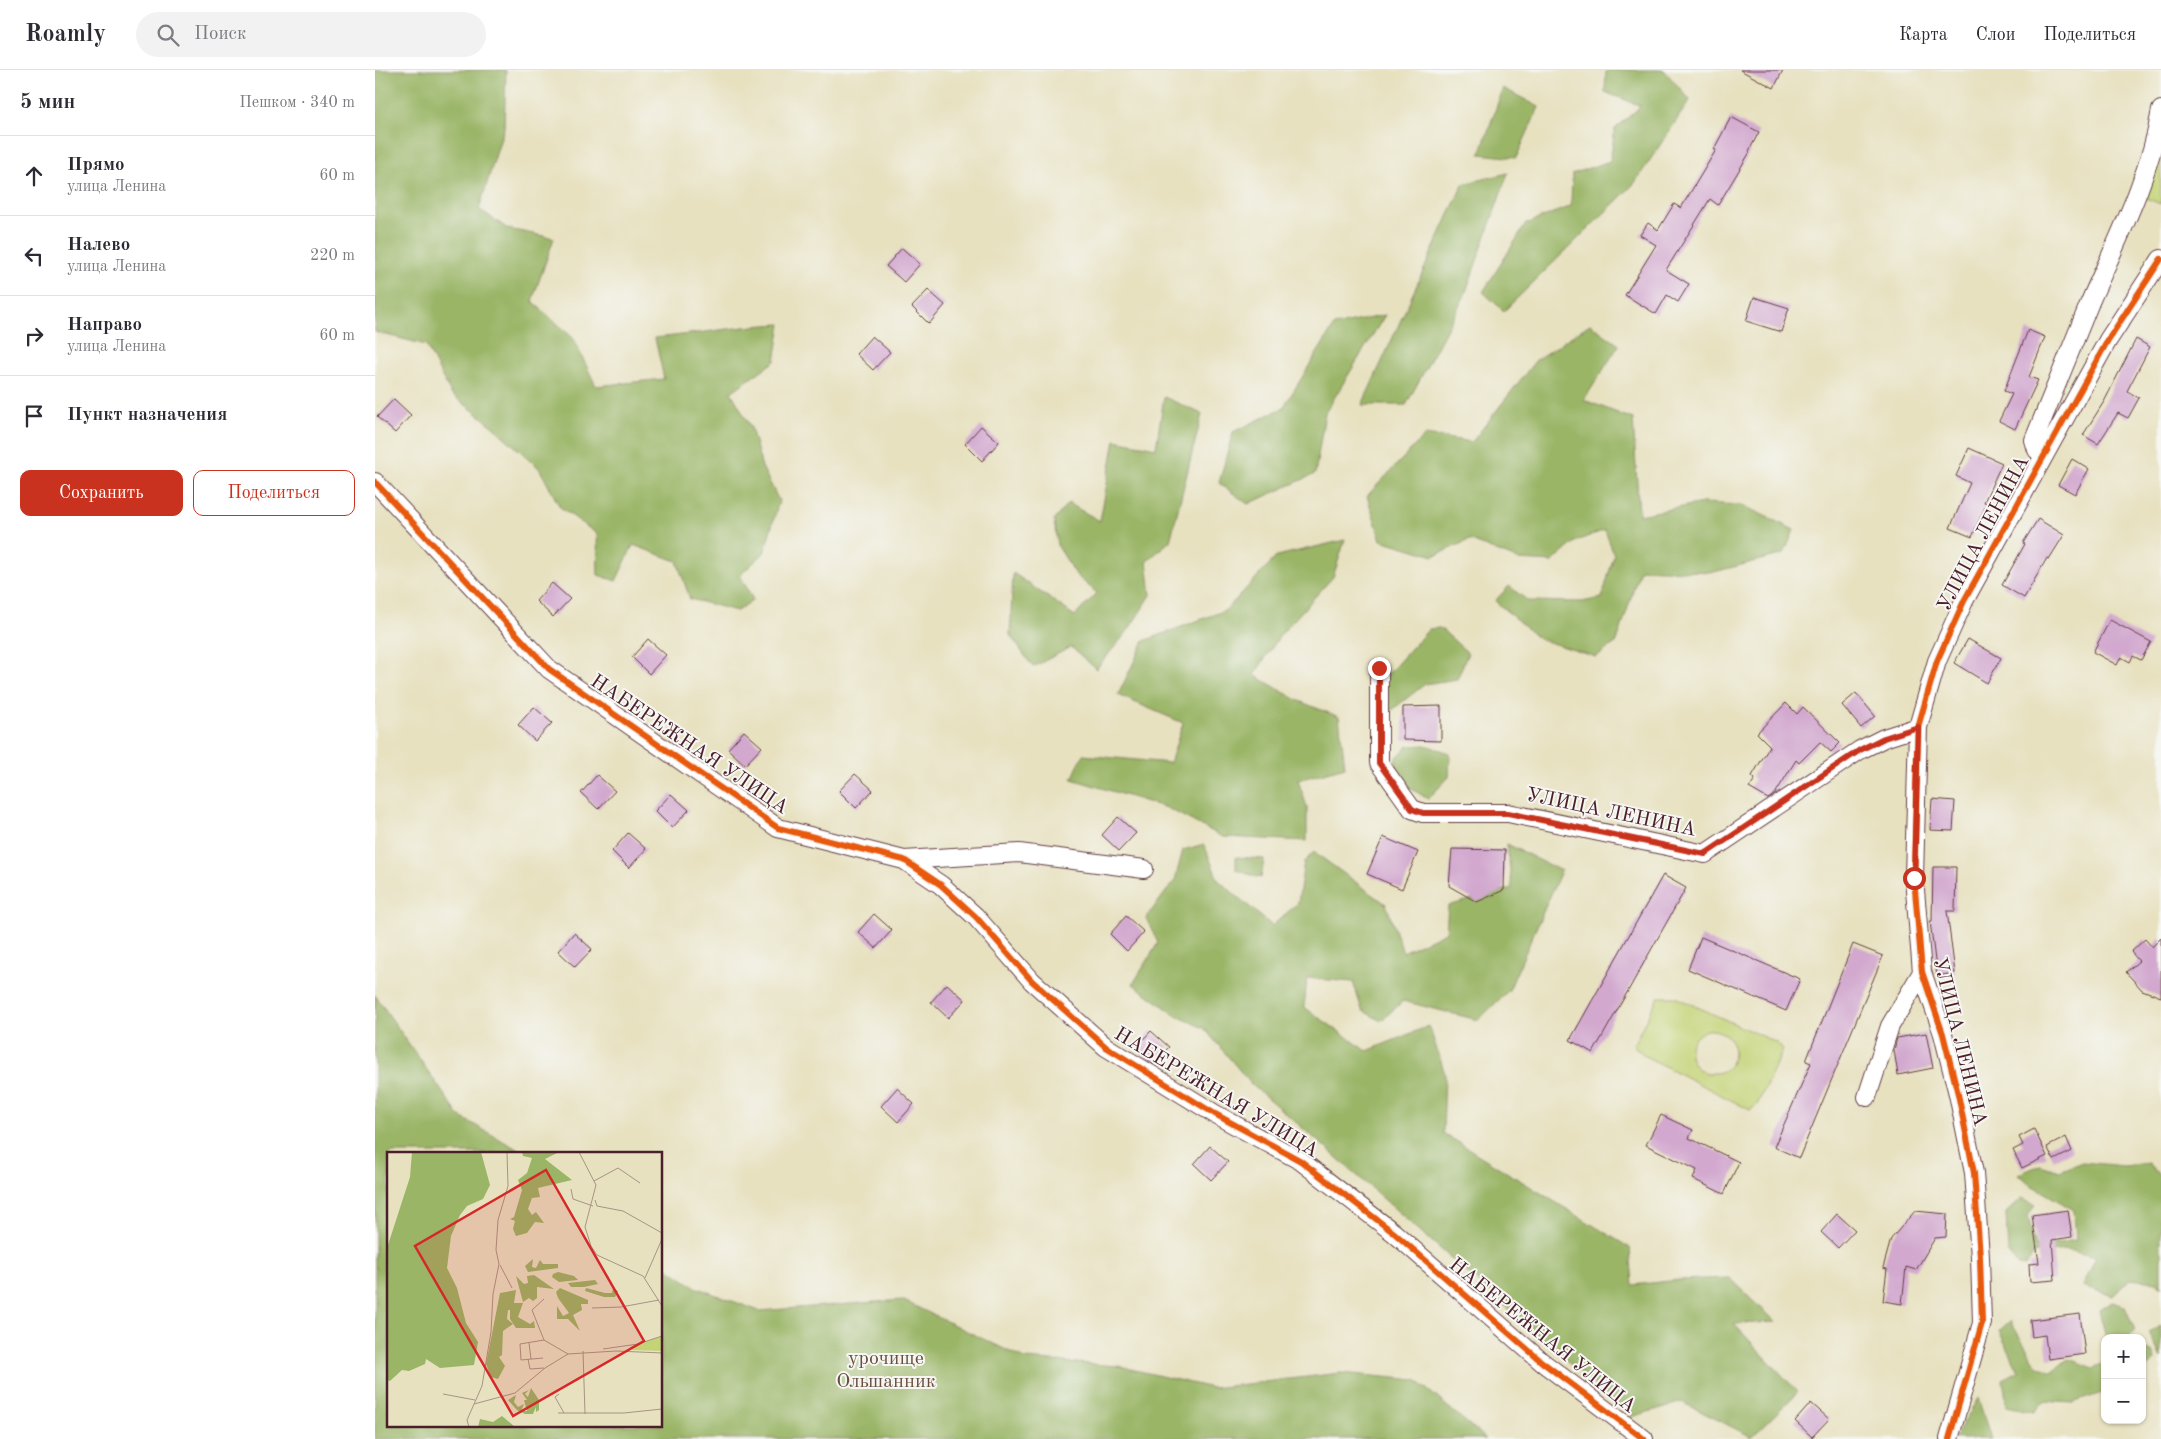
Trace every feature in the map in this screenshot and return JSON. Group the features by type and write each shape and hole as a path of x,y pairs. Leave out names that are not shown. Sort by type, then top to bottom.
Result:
{"street":[{"path":"2044,456 2037,450 2035,440 2090,303 2124,227 2156,137 2161,110"},
{"name":"УЛИЦА ЛЕНИНА","path":"1949,1439 1982,1323 1980,1257 1974,1173 1958,1094 1943,1034 1921,972 1914,878 1918,727 1937,661 1964,601 2108,340 2161,259"},
{"name":"НАБЕРЕЖНАЯ УЛИЦА","path":"375,482 549,670 778,828 904,860 941,885 976,917 1032,981 1106,1048 1215,1114 1301,1162 1393,1232 1542,1362 1643,1439"},
{"name":"УЛИЦА ЛЕНИНА","path":"1379,668 1379,763 1412,809 1423,813 1508,813 1705,854 1860,750 1884,738 1918,727"},
{"path":"904,860 1019,853 1144,869"},
{"path":"1867,1098 1890,1026 1921,972"}],"green space":[{"path":"375,70 506,70 504,128 479,209 508,229 554,238 532,301 573,338 596,386 664,379 655,338 749,326 781,324 775,361 731,392 751,428 762,467 779,501 764,553 740,575 753,600 737,611 690,599 677,561 633,545 616,581 598,575 597,534 560,507 539,468 483,418 451,394 426,345 375,332"},
{"path":"1609,70 1664,70 1690,100 1634,184 1504,311 1483,292 1526,224 1571,206 1572,174 1610,161 1615,129 1641,106 1605,92 1606,72"},
{"path":"1503,88 1539,107 1516,158 1480,154"},
{"path":"2161,129 2161,204 2143,197"},
{"path":"1508,173 1464,297 1406,405 1362,405 1463,184"},
{"path":"1385,315 1325,413 1315,474 1248,504 1219,483 1233,432 1283,408 1334,326"},
{"path":"1590,324 1619,345 1584,400 1633,419 1639,515 1703,503 1742,505 1794,530 1784,554 1714,572 1640,569 1617,642 1596,657 1539,639 1495,601 1509,586 1528,601 1582,602 1602,598 1614,555 1605,530 1576,541 1552,562 1519,560 1469,540 1434,556 1381,540 1367,496 1425,435 1472,442 1536,360"},
{"path":"1164,397 1202,414 1170,541 1147,561 1151,595 1127,632 1096,669 1071,647 1033,667 1010,635 1013,573 1075,616 1097,593 1077,576 1057,545 1054,520 1068,503 1100,521 1115,440 1156,448"},
{"path":"1345,540 1333,577 1281,634 1254,675 1299,701 1339,717 1345,767 1298,780 1307,807 1307,841 1223,837 1167,808 1072,779 1083,755 1170,763 1183,723 1118,695 1144,641 1226,610 1277,556"},
{"path":"1440,628 1468,653 1457,679 1425,684 1392,710 1382,704 1386,676 1429,629"},
{"path":"1425,745 1450,753 1449,777 1428,799 1401,782 1395,759 1408,746"},
{"path":"1204,844 1218,880 1272,926 1298,903 1304,862 1314,852 1386,904 1403,952 1446,932 1448,906 1512,888 1507,844 1561,871 1509,990 1478,1020 1403,1001 1381,1021 1362,1010 1353,982 1307,978 1304,1007 1367,1051 1429,1026 1445,1074 1443,1133 1630,1248 1633,1285 1679,1280 1730,1278 1776,1322 1734,1324 1798,1392 1752,1437 1682,1402 1631,1417 1252,1085 1204,1028 1177,1016 1133,984 1158,943 1146,918 1175,880 1183,850"},
{"path":"1236,857 1264,859 1261,878 1236,870"},
{"name":"урочище Ольшанник","path":"375,995 459,1116 522,1152 387,1152 387,1426 663,1426 663,1265 695,1287 759,1311 902,1300 1025,1359 1118,1366 1212,1388 1341,1373 1416,1380 1486,1439 375,1439"},
{"path":"1658,997 1675,997 1777,1043 1783,1050 1757,1105 1750,1110 1645,1056 1633,1045","holes":["1706,1030 1718,1031 1727,1036 1732,1043 1734,1051 1733,1060 1721,1072 1705,1072 1697,1068 1691,1059 1691,1044 1697,1036"]},
{"path":"2082,1162 2124,1166 2148,1163 2161,1177 2161,1287 2157,1282 2130,1279 2113,1296 2083,1286 2096,1257 2067,1250 2035,1253 2025,1266 2018,1265 2008,1252 2006,1213 2022,1198 2035,1204 2028,1216 2035,1247 2076,1240 2074,1210 2031,1185 2019,1174 2040,1165 2060,1171"},
{"path":"2113,1302 2125,1307 2135,1330 2132,1334 2105,1334 2099,1310"},
{"path":"2010,1321 2037,1365 2052,1372 2068,1359 2094,1368 2101,1365 2101,1393 2072,1403 2044,1401 2035,1412 2007,1406 2003,1379 2019,1371 1999,1331"},
{"path":"2161,1326 2161,1358 2149,1332"},
{"path":"2146,1350 2152,1352 2155,1360 2146,1368"},
{"path":"1978,1398 1991,1439 1956,1439 1956,1436"}],"building":[{"path":"1740,70 1783,70 1774,88"},
{"path":"1731,117 1759,132 1750,152 1718,205 1710,199 1666,270 1689,284 1678,302 1667,295 1656,314 1625,295 1656,245 1640,235 1648,223 1658,230 1674,204 1681,208 1716,150 1714,149"},
{"path":"902,248 920,264 904,282 886,266"},
{"path":"928,290 945,305 929,324 912,307"},
{"path":"1754,297 1789,308 1781,332 1746,321"},
{"path":"2028,330 2045,337 2029,377 2038,380 2015,429 1999,421 2012,394 2004,391"},
{"path":"872,336 890,352 873,370 856,354"},
{"path":"2136,339 2150,347 2127,391 2139,398 2128,418 2118,413 2098,444 2083,435 2105,400"},
{"path":"394,399 411,415 395,433 377,417"},
{"path":"981,426 999,442 982,461 965,444"},
{"path":"1969,448 2002,463 1984,502 1987,503 1972,537 1950,528 1970,483 1956,476"},
{"path":"2072,459 2089,469 2075,494 2058,485"},
{"path":"2038,519 2064,535 2049,559 2047,558 2024,598 2002,585 2025,544 2023,543"},
{"path":"552,583 570,599 553,617 536,601"},
{"path":"2110,620 2151,642 2141,660 2133,656 2130,662 2121,657 2117,665 2093,652"},
{"path":"648,639 666,655 649,674 632,657"},
{"path":"1968,639 2001,658 1987,683 1954,663"},
{"path":"1856,693 1875,716 1861,728 1842,705"},
{"path":"1786,703 1797,714 1803,707 1840,743 1831,752 1820,742 1799,763 1796,760 1775,794 1768,799 1749,788 1755,779 1752,776 1770,746 1757,733"},
{"path":"1441,706 1441,741 1403,740 1403,707"},
{"path":"534,707 552,723 535,741 518,725"},
{"path":"744,731 762,747 745,765 728,749"},
{"path":"855,774 873,790 856,808 839,791"},
{"path":"597,775 615,791 598,809 581,793"},
{"path":"671,794 689,810 672,828 655,811"},
{"path":"1932,799 1955,801 1953,831 1930,830"},
{"path":"1118,817 1136,833 1119,851 1102,835"},
{"path":"628,833 646,849 629,868 612,851"},
{"path":"1383,837 1418,852 1402,889 1367,874"},
{"path":"1452,849 1505,850 1504,890 1477,902 1449,886"},
{"path":"1933,867 1956,867 1955,911 1947,911 1955,973 1937,976 1930,921 1932,921"},
{"path":"1663,875 1686,888 1593,1053 1570,1040"},
{"path":"874,914 892,930 876,948 858,932"},
{"path":"1126,916 1144,932 1127,951 1110,934"},
{"path":"574,933 592,949 575,967 558,951"},
{"path":"1701,937 1800,979 1786,1011 1688,969"},
{"path":"2161,938 2161,997 2142,990 2126,972 2139,961 2131,952 2145,939 2152,947"},
{"path":"1853,944 1883,956 1799,1158 1774,1147 1811,1063 1806,1061"},
{"path":"947,984 965,1000 948,1018 931,1002"},
{"path":"1151,1031 1169,1047 1153,1064 1135,1048"},
{"path":"1926,1033 1933,1068 1898,1075 1894,1050 1897,1038"},
{"path":"897,1088 914,1104 898,1122 881,1106"},
{"path":"1661,1115 1693,1130 1689,1138 1739,1162 1724,1194 1693,1179 1697,1170 1646,1145"},
{"path":"2034,1129 2047,1156 2022,1168 2013,1150 2023,1145 2019,1137"},
{"path":"2066,1137 2072,1151 2054,1160 2047,1147"},
{"path":"1210,1146 1228,1162 1211,1180 1194,1164"},
{"path":"2068,1210 2072,1237 2052,1240 2055,1280 2030,1282 2029,1264 2039,1263 2032,1215"},
{"path":"1915,1211 1947,1214 1946,1237 1935,1238 1916,1270 1906,1267 1902,1304 1883,1301 1887,1269 1883,1268 1891,1239"},
{"path":"1837,1214 1855,1230 1838,1248 1821,1232"},
{"path":"2080,1314 2085,1354 2048,1359 2045,1335 2032,1337 2030,1320"},
{"path":"1811,1403 1829,1419 1812,1437 1795,1421"}],"cycle path":[{"path":"1949,1439 1982,1323 1980,1257 1974,1173 1958,1094 1943,1034 1922,972 1914,878 1918,727 1937,661 1964,601 2108,340 2161,259"},
{"path":"375,482 549,669 778,828 904,860 941,885 976,917 1032,981 1106,1047 1215,1114 1301,1161 1393,1232 1542,1362 1644,1439"}],"route":[{"path":"1379,668 1379,763 1412,809 1423,813 1508,813 1705,854 1860,750 1884,738 1918,727 1914,878"}]}
